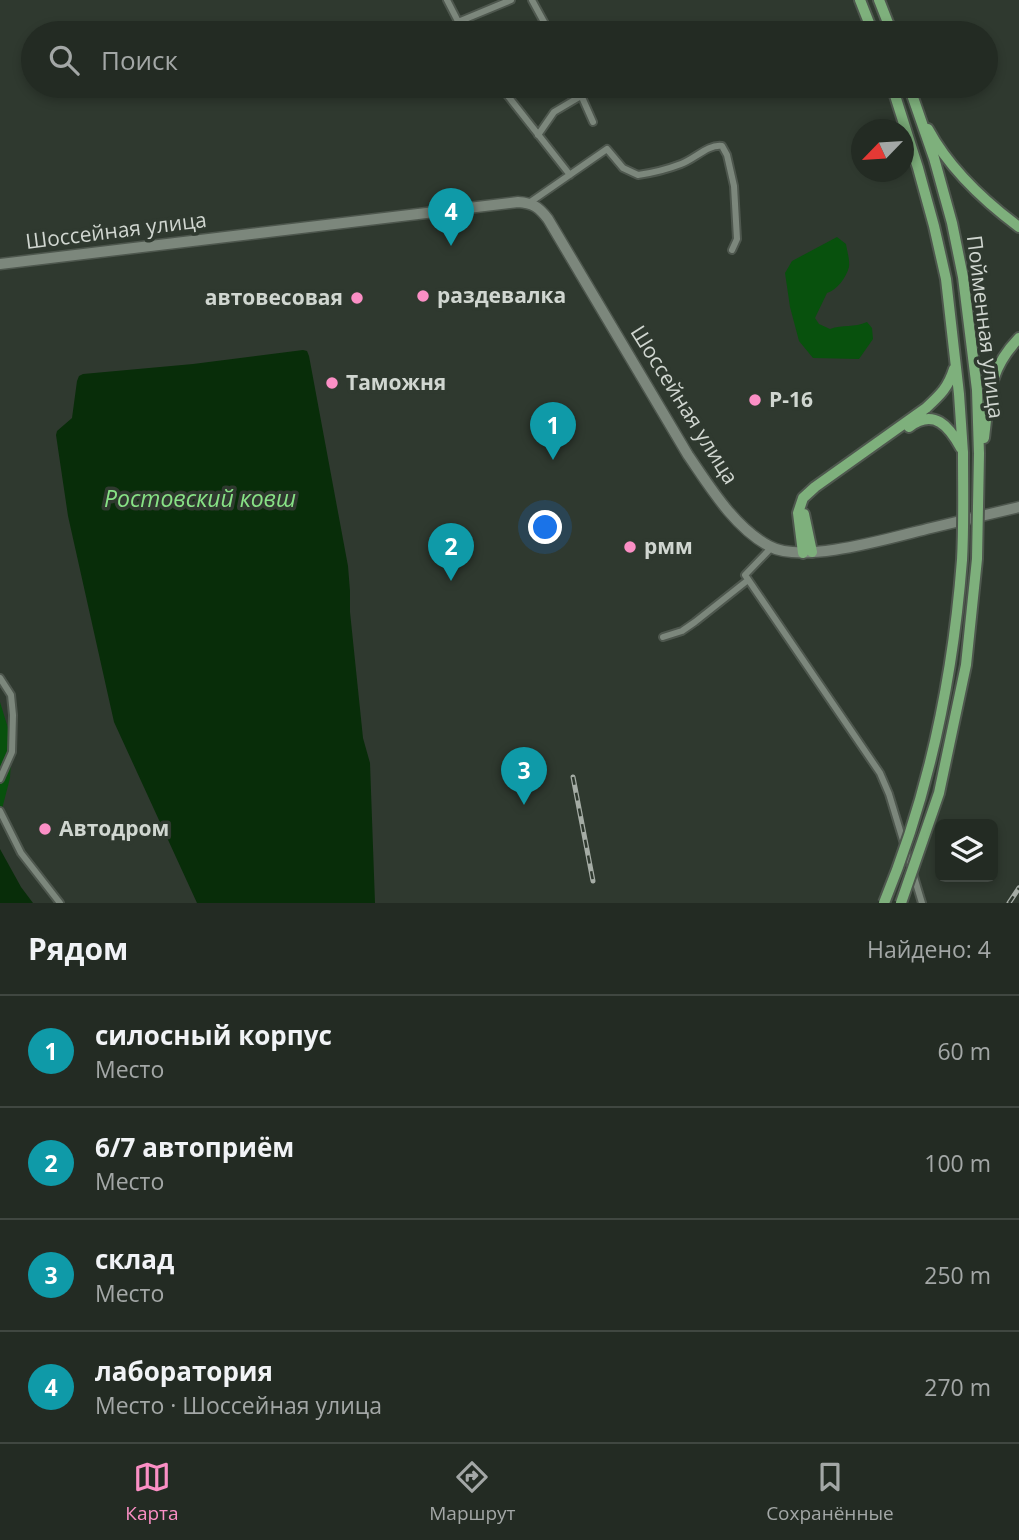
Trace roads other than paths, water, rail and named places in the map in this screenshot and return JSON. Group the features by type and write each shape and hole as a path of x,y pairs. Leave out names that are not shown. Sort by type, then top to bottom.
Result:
{"main road":[{"path":"860,0 868,21"},
{"path":"879,0 887,21"},
{"name":"Пойменная улица","path":"884,903 924,789 950,663 962,558 963,453 946,279 918,168 896,98"},
{"name":"Пойменная улица","path":"913,98 934,158 964,277 977,390 979,452"},
{"path":"914,98 930,133 957,170 1019,226"},
{"name":"Шоссейная улица","path":"0,264 529,203 539,207 548,219 695,465 734,517 753,536 771,548 807,553 855,546 1019,507"},
{"path":"901,903 939,793 966,665 977,559 979,452 983,445 990,389 995,372 1019,338"},
{"path":"807,553 799,529 798,513 803,498 939,397 949,385 955,366"},
{"path":"807,553 804,513 810,501 821,490 916,421 934,419 945,425 963,453"}],"street":[{"path":"447,0 458,21"},
{"path":"460,21 511,0"},
{"path":"532,0 543,21"},
{"path":"509,98 570,175"},
{"path":"538,135 554,112 578,98"},
{"path":"582,98 593,122"},
{"path":"529,203 607,149 623,168 638,175 676,166 715,145 722,146 727,155 734,186 737,239 732,250"},
{"path":"663,637 682,631 695,622 746,577 771,548"},
{"path":"746,577 885,783 922,903"},
{"path":"0,678 11,695 13,715 12,752 0,779"},
{"path":"0,811 21,853 60,903"}],"water":[{"name":"Ростовский ковш","path":"307,351 309,356 348,566 363,738 370,763 375,903 197,903 114,722 68,516 56,435 72,418 77,381 83,374"},
{"path":"0,849 21,887 33,903 0,903"}],"railway":[{"path":"573,777 593,881"},
{"path":"1009,903 1019,888"}],"place":[{"name":"лаборатория","path":"451,246"},
{"name":"раздевалка","path":"423,296"},
{"name":"автовесовая","path":"357,298"},
{"name":"Таможня","path":"332,383"},
{"name":"Р-16","path":"755,400"},
{"name":"силосный корпус","path":"553,460"},
{"name":"рмм","path":"630,547"},
{"name":"6/7 автоприём","path":"451,581"},
{"name":"склад","path":"524,805"},
{"name":"Автодром","path":"45,829"}]}
